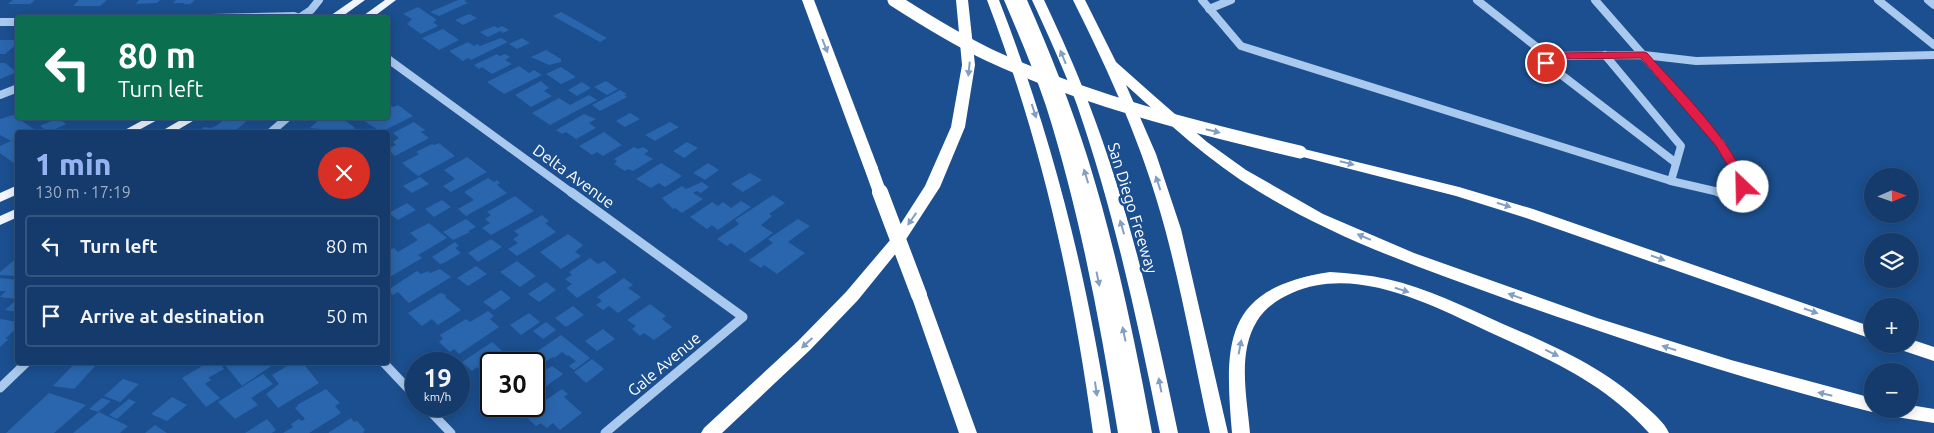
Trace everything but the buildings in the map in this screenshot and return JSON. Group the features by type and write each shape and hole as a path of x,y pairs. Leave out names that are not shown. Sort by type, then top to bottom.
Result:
{"highway":[{"path":"808,0 919,295 968,433"},
{"path":"894,0 982,52 1015,67 1104,101 1157,117 1430,184 1528,213 1864,330"},
{"path":"710,433 820,331 855,294 881,263 923,204 947,156 967,88 968,29 962,0"},
{"path":"993,0 1028,90 1059,202 1093,368 1102,433"},
{"path":"1010,0 1035,54 1083,205 1117,373 1127,433"},
{"path":"1021,0 1046,53 1096,208 1134,378 1143,433"},
{"name":"San Diego Freeway","path":"1038,0 1087,118 1102,162 1136,280 1169,433"},
{"path":"1079,0 1111,64 1149,154 1173,229 1219,433"},
{"path":"1111,64 1202,146 1263,188 1309,213 1449,272 1574,317 1705,360 1817,392 1864,403"},
{"path":"1241,433 1237,361 1242,336 1248,322 1266,300 1284,288 1312,279 1334,278 1358,279 1409,292 1458,311 1575,364 1628,400 1660,433"},
{"path":"1919,349 1934,354"},
{"path":"1919,414 1934,416"}],"main road":[{"path":"337,15 360,0"},
{"path":"369,15 391,0"},
{"path":"131,130 151,120"},
{"path":"170,130 188,120"},
{"path":"0,198 15,190"},
{"path":"0,221 15,214"}],"street":[{"path":"1202,0 1241,46 1671,181 1746,198 1739,176 1721,144 1595,0"},
{"path":"1209,9 1231,0"},
{"path":"1477,0 1548,56 1644,55 1696,60 1934,55"},
{"path":"1878,0 1934,45"},
{"path":"1928,0 1934,5"},
{"path":"304,15 311,10 318,1"},
{"path":"0,22 15,22"},
{"path":"1605,55 1681,146 1671,181"},
{"path":"1548,56 1546,63 1676,163"},
{"name":"Delta Avenue","path":"390,60 743,317"},
{"path":"0,95 15,89"},
{"path":"273,130 285,120"},
{"name":"Gale Avenue","path":"605,433 743,317"},
{"path":"0,388 24,365"},
{"path":"386,365 405,385"},
{"path":"435,417 450,433"}],"route":[{"path":"1546,63 1548,56 1644,55 1721,144 1743,187"}]}
